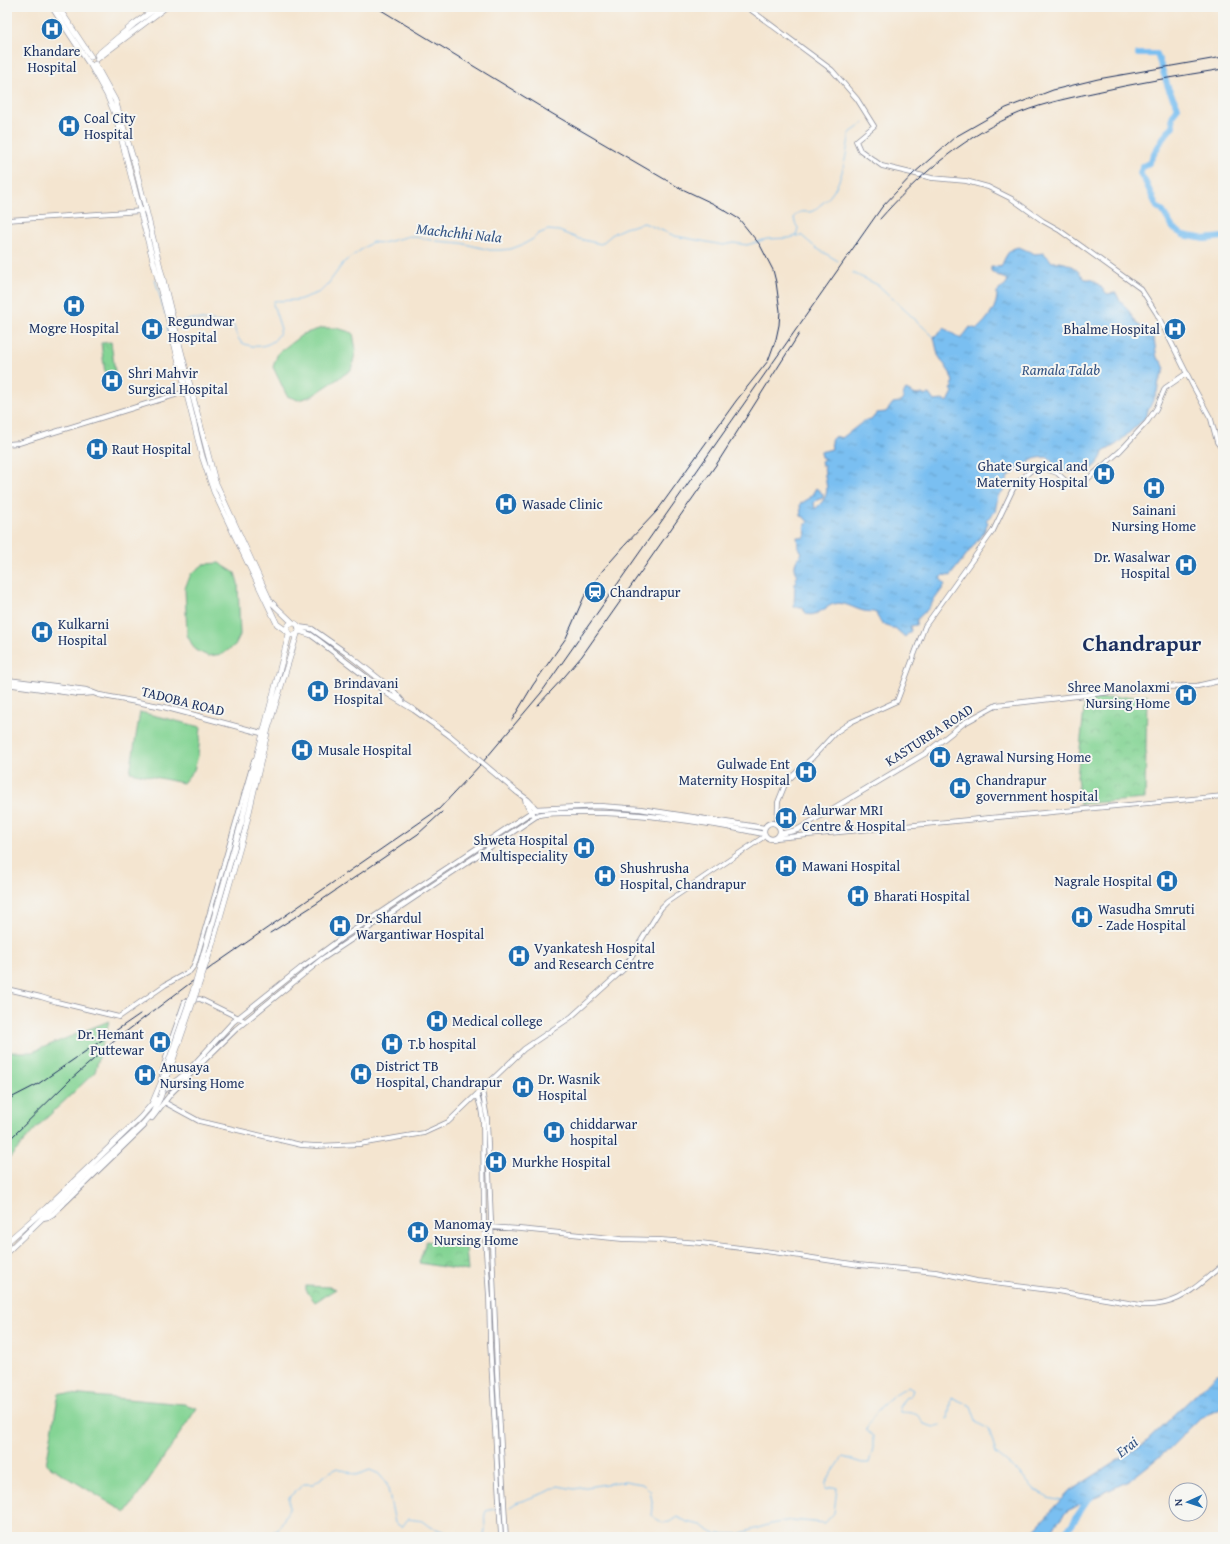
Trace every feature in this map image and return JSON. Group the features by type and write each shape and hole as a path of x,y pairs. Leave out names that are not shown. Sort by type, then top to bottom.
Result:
{"highway":[{"path":"52,7 93,61"},
{"path":"58,7 93,61 115,114 136,182 170,315 185,392 202,456 214,492 277,624 293,635 297,629"},
{"path":"93,61 134,24 158,7"},
{"path":"93,61 166,7"},
{"path":"172,328 216,484 270,601 297,629"},
{"path":"7,1252 142,1125 152,1114 160,1098 211,949 244,830 289,633 288,627 297,629"},
{"path":"7,1242 46,1208 129,1129 145,1113 154,1098 194,991 241,824 258,752 265,734 297,629"}],"main road":[{"path":"747,7 832,70 857,99 874,126 856,141 860,150 882,166 932,178 966,181 988,188 1012,199 1043,221 1059,230 1141,289 1158,314 1211,419 1217,442 1223,450"},
{"path":"7,220 143,211"},
{"path":"778,836 780,828 777,824 778,802 786,782 812,758 835,733 851,722 897,701 925,626 993,531 1018,481 1033,469 1043,468 1057,473 1066,481 1074,485 1083,483 1120,451 1148,422 1156,409 1165,388 1187,373"},
{"path":"7,444 19,443 185,392"},
{"path":"297,629 312,629 349,655 392,689 406,705 449,735 525,798 534,810 541,814"},
{"name":"TADOBA ROAD","path":"7,680 86,690 93,694"},
{"name":"KASTURBA ROAD","path":"778,836 797,830 926,752 964,722 997,705 1154,687 1197,686 1223,680"},
{"name":"TADOBA ROAD","path":"7,684 79,694 93,694 164,707 265,734"},
{"path":"7,989 119,1017 192,969 196,960 239,814 249,774 258,752"},
{"path":"154,1098 187,1072 238,1018 301,968 534,810 600,806 640,809 764,833 770,839 778,836 1223,796"},
{"path":"534,810 535,817"},
{"path":"42,1218 51,1216 133,1137 172,1092 245,1021 322,959 535,817 541,814 600,812 643,815 764,833"},
{"path":"164,1102 199,1121 226,1129 297,1144 332,1146 360,1144 424,1133 448,1122 524,1049 571,1017 623,970 661,908 667,902 764,833 769,823 777,824"},
{"path":"483,844 487,850"},
{"path":"358,928 361,932"},
{"path":"160,1085 168,1049 185,1001 200,999 245,1021"},
{"path":"256,1003 260,1009"},
{"path":"482,1090 487,1118 490,1227 506,1537"},
{"path":"477,1095 482,1109 483,1122 484,1223 501,1537"},
{"path":"490,1227 622,1239 701,1243 859,1265 936,1272 978,1281 1053,1290 1154,1306 1173,1302 1191,1292 1223,1265"},
{"path":"500,1510 505,1509"}],"green space":[{"path":"322,328 337,328 353,333 356,350 351,370 312,396 298,400 287,396 273,367 278,353 303,334"},
{"path":"111,342 115,372 105,373 101,343"},
{"path":"219,563 235,573 238,583 240,635 235,645 223,654 208,656 195,650 187,635 185,588 191,574 204,564"},
{"path":"1147,695 1145,799 1080,804 1077,777 1085,700"},
{"path":"140,712 201,727 198,756 194,770 183,783 130,772"},
{"path":"109,1021 95,1072 38,1126 7,1161 7,1052 32,1052"},
{"path":"426,1241 466,1247 468,1271 419,1263"},
{"path":"306,1286 329,1287 336,1289 315,1302 306,1290"},
{"path":"59,1393 184,1404 197,1408 126,1513 46,1464"}],"water":[{"name":"Ramala Talab","path":"1019,247 1035,254 1044,253 1052,262 1058,262 1071,266 1085,279 1092,280 1098,284 1107,294 1116,293 1137,324 1145,329 1154,339 1157,358 1162,362 1165,369 1159,381 1157,392 1144,419 1117,444 1103,452 1096,465 1090,470 1068,473 1058,468 1048,457 1033,459 1023,470 1019,468 1008,476 1005,489 998,496 995,512 986,520 988,522 984,532 950,576 944,575 940,578 945,585 927,610 917,619 916,625 910,626 911,631 905,637 895,628 883,624 876,613 860,610 845,604 838,603 830,605 813,614 805,612 802,607 794,607 795,583 797,581 795,579 797,574 795,565 802,553 798,546 797,537 803,538 806,534 804,527 808,522 801,516 800,504 810,498 816,488 823,494 823,498 814,503 815,509 823,500 827,491 824,468 825,464 822,467 821,461 825,459 821,457 820,452 832,449 831,440 835,436 842,438 864,421 871,420 877,413 886,412 893,403 900,402 903,399 903,394 906,390 916,395 922,394 925,396 929,394 934,401 944,400 948,402 953,392 951,389 953,387 951,385 953,382 950,373 938,355 934,337 944,328 961,339 970,327 977,329 985,321 994,308 997,292 1006,284 1008,280 991,271 991,266 1001,267 1010,251"},
{"path":"1217,1374 1223,1374 1223,1408 1201,1417 1169,1449 1130,1480 1067,1511 1046,1537 1027,1537 1070,1491 1145,1443"}],"waterway":[{"path":"1138,54 1157,54 1169,90 1178,107 1172,117 1173,126 1163,138 1149,163 1143,166 1140,173 1157,207 1162,210 1173,228 1183,235 1205,239 1223,237"},
{"path":"796,236 798,228 794,217 796,214 801,212 814,211 828,199 834,191 842,173 850,133 864,123"},
{"name":"Machchhi Nala","path":"175,323 193,319 228,323 234,326 238,338 244,344 254,346 265,345 274,341 281,329 273,304 274,301 298,300 320,292 328,284 344,262 372,242 382,243 410,236 436,241 461,243 490,250 501,250 511,249 524,244 538,234 548,230 559,231 579,239 601,244 614,233 625,228 644,223 675,236 723,245 734,243 747,245 767,239 789,238 801,235 816,248 838,261"},
{"name":"Machchhi Nala","path":"853,273 878,285 934,337"},
{"path":"155,279 165,314"},
{"path":"167,326 168,332"},
{"path":"510,1507 516,1503 547,1492 558,1486 574,1489 625,1481 642,1484 650,1490 653,1507 652,1516 659,1521 668,1522 678,1517 687,1522 701,1525 715,1534 738,1534 771,1524 791,1520 825,1523 834,1513 837,1488 833,1487 826,1489 826,1482 843,1457 862,1463 869,1463 873,1448 873,1436 866,1430 869,1423 883,1404 895,1394 908,1387 913,1390 911,1395 905,1398 899,1407 900,1412 915,1414 920,1417 924,1424 934,1427 940,1425"},
{"path":"948,1419 951,1397 971,1406 977,1423 989,1429 996,1454 1022,1475 1034,1490 1049,1497 1062,1500"},
{"path":"264,1537 265,1535 278,1530 289,1509 289,1497 304,1484 313,1484 338,1468 356,1475 370,1470 379,1474 387,1484 395,1523 402,1527 408,1519 423,1521 431,1527 460,1537"},
{"name":"Erai","path":"1063,1537 1092,1494"},
{"name":"Erai","path":"1079,1504 1084,1505"},
{"path":"483,1537 486,1511 498,1508"}],"railway":[{"path":"376,7 551,113 678,187 714,204 739,219 760,245 773,270 776,282 780,311 779,325 776,339 768,361 736,401 657,511 603,570 584,597 566,638 533,685 512,720"},
{"path":"7,1142 70,1080 119,1037 214,965 439,809 482,763 541,693 882,207 913,174 955,137 1006,108 1053,90 1098,79 1223,57"},
{"path":"880,219 908,189 940,161 974,137 1010,117 1040,106 1108,89 1223,69"},
{"path":"538,705 582,656 718,462 799,334"},
{"path":"270,933 316,904 418,834 442,812"},
{"path":"7,1100 38,1084 140,1014"}],"place":[{"name":"Khandare Hospital","path":"52,29"},
{"name":"Coal City Hospital","path":"69,126"},
{"name":"Mogre Hospital","path":"74,306"},
{"name":"Regundwar Hospital","path":"152,329"},
{"name":"Bhalme Hospital","path":"1175,329"},
{"name":"Shri Mahvir Surgical Hospital","path":"112,381"},
{"name":"Raut Hospital","path":"97,449"},
{"name":"Ghate Surgical and Maternity Hospital","path":"1104,474"},
{"name":"Sainani Nursing Home","path":"1154,488"},
{"name":"Wasade Clinic","path":"506,504"},
{"name":"Dr. Wasalwar Hospital","path":"1186,565"},
{"name":"Chandrapur","path":"595,592"},
{"name":"Kulkarni Hospital","path":"42,632"},
{"name":"Brindavani Hospital","path":"318,691"},
{"name":"Shree Manolaxmi Nursing Home","path":"1186,695"},
{"name":"Musale Hospital","path":"302,750"},
{"name":"Agrawal Nursing Home","path":"940,757"},
{"name":"Gulwade Ent Maternity Hospital","path":"806,772"},
{"name":"Chandrapur government hospital","path":"960,788"},
{"name":"Aalurwar MRI Centre & Hospital","path":"786,818"},
{"name":"Shweta Hospital Multispeciality","path":"584,848"},
{"name":"Mawani Hospital","path":"786,866"},
{"name":"Shushrusha Hospital, Chandrapur","path":"605,876"},
{"name":"Nagrale Hospital","path":"1167,881"},
{"name":"Bharati Hospital","path":"858,896"},
{"name":"Wasudha Smruti - Zade Hospital","path":"1082,917"},
{"name":"Dr. Shardul Wargantiwar Hospital","path":"340,926"},
{"name":"Vyankatesh Hospital and Research Centre","path":"519,956"},
{"name":"Medical college","path":"437,1021"},
{"name":"Dr. Hemant Puttewar","path":"160,1042"},
{"name":"T.b hospital","path":"392,1044"},
{"name":"District TB Hospital, Chandrapur","path":"361,1074"},
{"name":"Anusaya Nursing Home","path":"145,1075"},
{"name":"Dr. Wasnik Hospital","path":"523,1087"},
{"name":"chiddarwar hospital","path":"554,1132"},
{"name":"Murkhe Hospital","path":"496,1162"},
{"name":"Manomay Nursing Home","path":"418,1232"}],"district":[{"name":"Chandrapur","path":"1142,643"}]}
